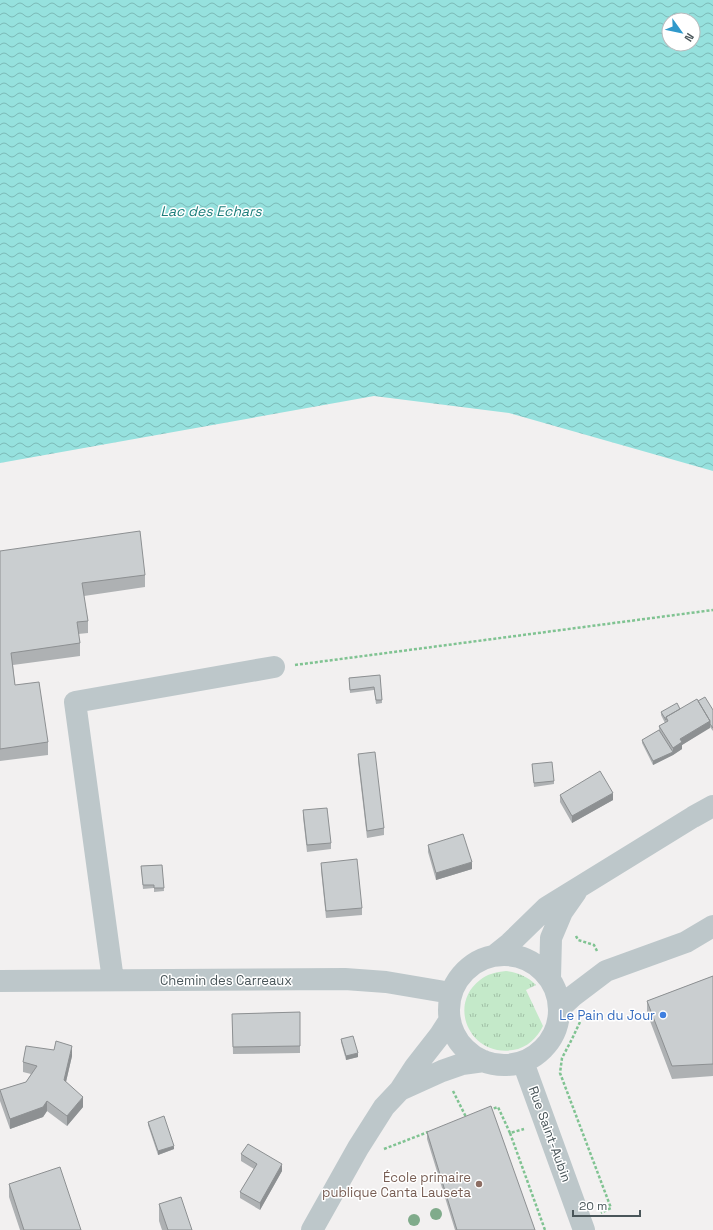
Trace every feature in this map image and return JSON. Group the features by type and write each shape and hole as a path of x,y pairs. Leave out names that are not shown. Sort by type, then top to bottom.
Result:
{"street":[{"path":"113,980 75,702 274,667"},
{"path":"495,955 510,943 547,907 713,806"},
{"path":"550,978 551,938 562,912 578,889"},
{"path":"560,1009 573,996 606,971 686,942 713,926"},
{"path":"508,954 520,956 542,969 550,978 557,993 560,1009 558,1022 553,1035 546,1046 536,1055 524,1062 510,1065 497,1065 484,1061 471,1055 454,1034 450,1021 449,1007 451,993 458,979 468,968 480,959 495,955 508,954"},
{"name":"Chemin des Carreaux","path":"0,981 346,979 386,982 451,993"},
{"path":"312,1230 358,1148 384,1107 400,1090 414,1067 440,1036 450,1021"},
{"path":"400,1090 442,1071 462,1064 484,1061"},
{"name":"Rue Saint-Aubin","path":"524,1062 582,1226"}],"path":[{"path":"274,667 713,610"},
{"path":"575,934 578,940 594,946 606,971"},
{"path":"581,1018 562,1058 560,1073 611,1208 582,1226"},
{"path":"449,1085 466,1117"},
{"path":"486,1111 498,1107 510,1133 545,1230"},
{"path":"459,1120 473,1115"},
{"path":"510,1133 527,1128"},
{"path":"380,1150 430,1131"}],"green space":[{"path":"506,971 522,975 536,985 526,990 543,1026 538,1035 527,1045 513,1050 498,1050 485,1046 475,1038 468,1027 465,1015 465,1002 470,990 480,980 486,976"}],"water":[{"name":"Lac des Echars","path":"0,0 713,0 713,471 509,413 374,396 0,463"}],"building":[{"path":"140,531 145,575 82,583 88,621 77,622 80,643 11,653 15,685 39,682 48,742 0,749 0,551"},
{"path":"380,675 382,700 376,700 374,687 350,690 349,678"},
{"path":"705,697 713,710 713,728 698,701"},
{"path":"697,699 710,721 680,739 682,742 673,748 659,726 668,721 666,717"},
{"path":"677,703 680,709 666,717 666,720 661,712"},
{"path":"659,730 673,752 653,761 642,740"},
{"path":"375,752 384,828 367,831 358,754"},
{"path":"552,762 554,781 534,783 532,764"},
{"path":"600,771 613,793 572,816 560,795"},
{"path":"327,808 331,843 307,845 303,810"},
{"path":"463,834 472,862 436,873 428,845"},
{"path":"357,859 362,908 326,911 321,863"},
{"path":"162,865 164,888 154,888 154,885 143,885 141,866"},
{"path":"713,976 713,1064 672,1066 647,1001"},
{"path":"300,1012 300,1046 233,1047 232,1014"},
{"path":"353,1036 358,1053 346,1056 341,1039"},
{"path":"56,1041 72,1046 64,1080 83,1097 67,1116 47,1101 43,1107 10,1119 0,1090 26,1082 37,1066 23,1062 26,1046 54,1050"},
{"name":"École primaire publique Canta Lauseta","path":"491,1106 535,1230 457,1230 427,1132"},
{"path":"164,1116 174,1146 158,1151 148,1122"},
{"path":"248,1144 282,1164 260,1203 240,1192 257,1164 241,1154"},
{"path":"60,1167 81,1230 24,1230 9,1184"},
{"path":"181,1197 192,1230 168,1230 159,1204"}],"place":[{"name":"Le Pain du Jour","path":"663,1015"},
{"name":"École primaire publique Canta Lauseta","path":"479,1184"}]}
